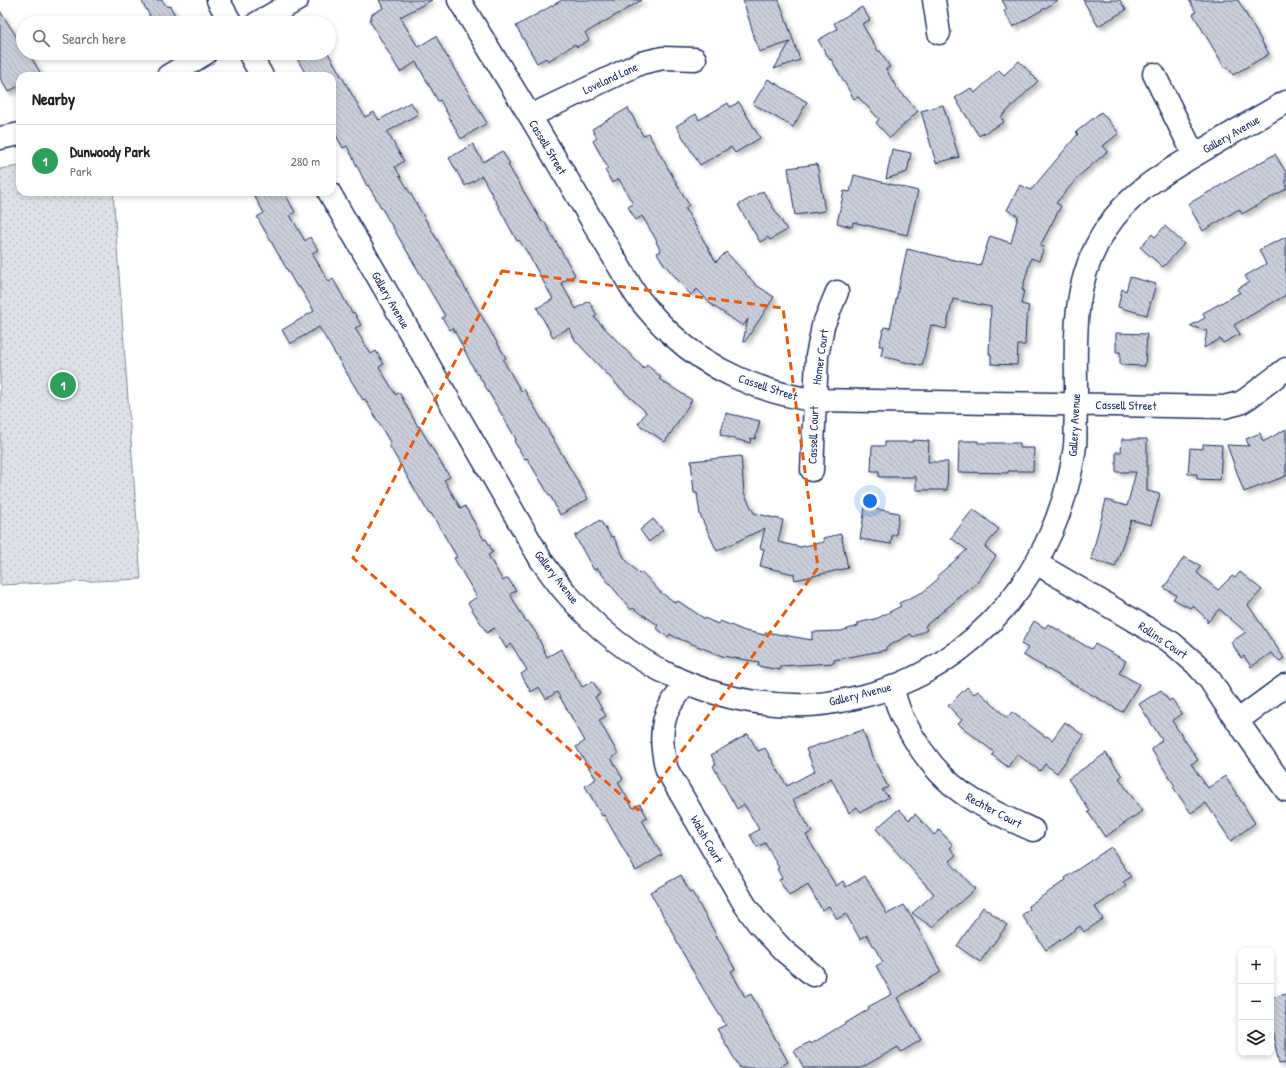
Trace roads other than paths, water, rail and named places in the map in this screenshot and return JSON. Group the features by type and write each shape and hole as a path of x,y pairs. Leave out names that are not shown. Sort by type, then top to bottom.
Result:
{"street":[{"path":"218,0 227,16"},
{"path":"269,16 297,0"},
{"name":"Cassell Street","path":"459,0 530,116 636,295 667,330 698,356 734,376 771,390 814,400 1224,407 1240,403 1286,369"},
{"path":"934,0 939,32"},
{"name":"Loveland Lane","path":"530,116 641,63 663,58 695,59"},
{"path":"175,72 194,60"},
{"path":"252,60 260,72"},
{"path":"1154,74 1194,156"},
{"name":"Gallery Avenue","path":"331,196 541,560 566,593 594,622 625,649 650,665 686,683 721,696 749,702 777,705 805,705 840,702 892,688 926,672 956,653 983,631 1007,605 1036,563 1053,527 1066,490 1075,445 1076,317 1081,289 1089,261 1105,230 1119,211 1144,187 1168,171 1286,102"},
{"path":"0,138 16,135"},
{"name":"Homer Court","path":"814,400 817,356 822,334 837,292"},
{"name":"Cassell Court","path":"812,470 814,400"},
{"name":"Rollins Court","path":"1036,563 1172,643 1196,664 1206,674 1286,790"},
{"name":"Walsh Court","path":"686,683 670,705 664,722 662,737 663,756 667,770 745,905 758,923 784,951 813,975"},
{"path":"1237,721 1286,685"},
{"name":"Rechter Court","path":"892,688 905,722 919,747 937,770 959,790 973,800 1033,830"}],"place":[{"name":"Dunwoody Park","path":"63,385"}]}
